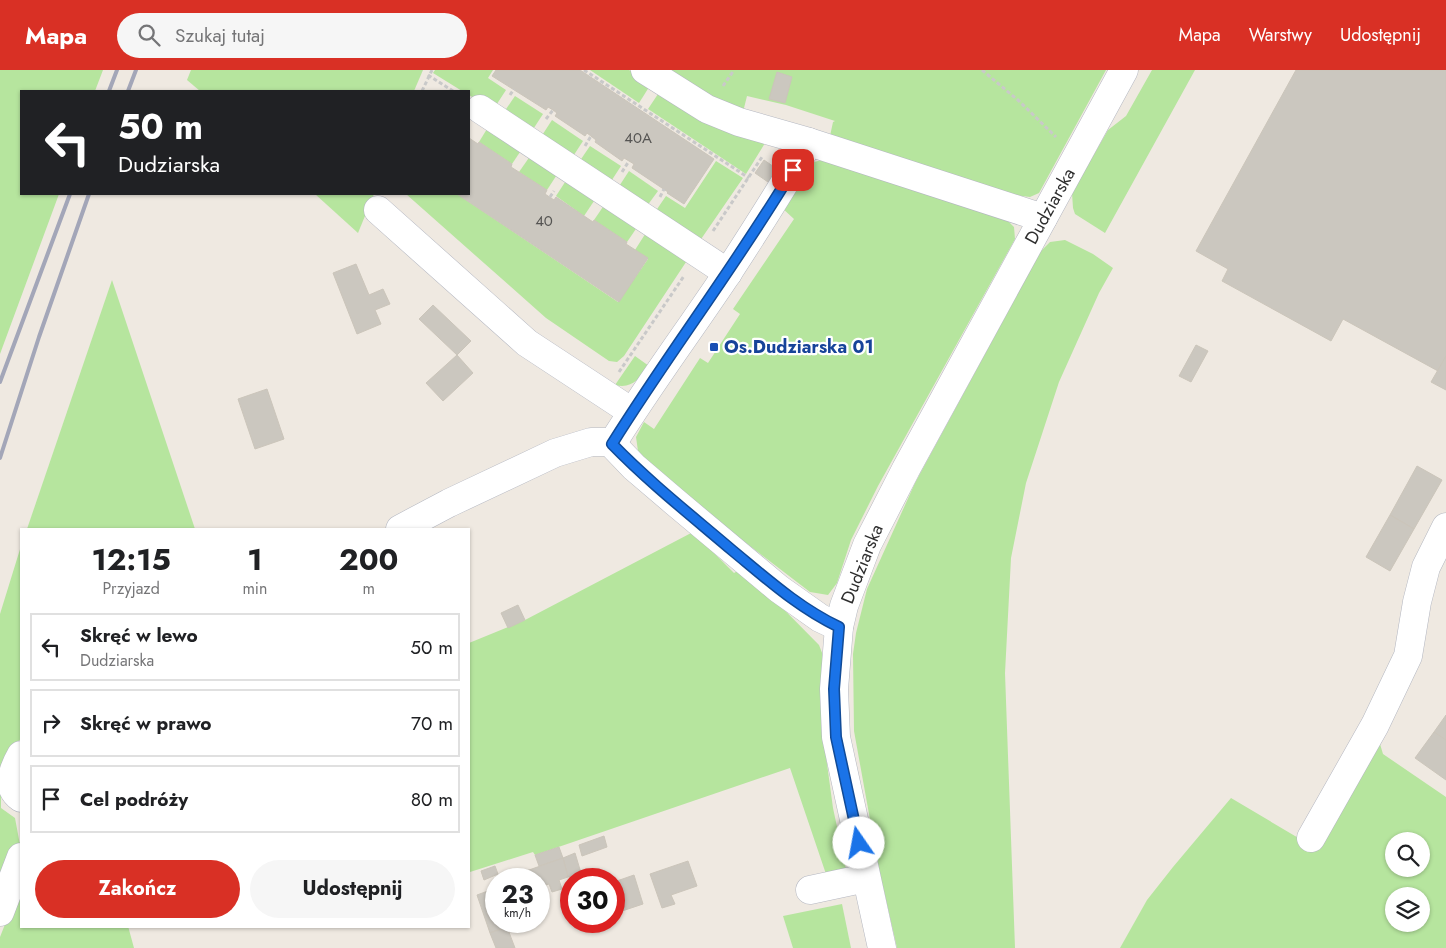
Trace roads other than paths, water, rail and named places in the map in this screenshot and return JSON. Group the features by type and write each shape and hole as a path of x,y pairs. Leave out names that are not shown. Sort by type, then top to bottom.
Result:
{"street":[{"path":"645,70 707,109 739,122 809,142 1043,218"},
{"name":"Dudziarska","path":"612,444 634,467 779,589 806,610 839,627 852,582 867,545 887,505 1124,70"},
{"path":"480,109 728,272"},
{"path":"402,528 449,503 555,454 591,442 598,441 612,444 728,272 809,142"},
{"path":"378,210 528,343 632,412"},
{"path":"1311,838 1375,726 1408,656 1417,602 1426,567 1446,527"},
{"path":"839,627 834,689 836,737 882,948"},
{"path":"20,757 14,767 11,782 15,793 20,797"},
{"path":"0,912 20,860"},
{"path":"810,890 866,878"}],"railway":[{"path":"109,90 117,70"},
{"path":"128,90 136,70"},
{"path":"0,382 70,195"},
{"path":"0,458 39,337 89,195"}],"place":[{"name":"Os.Dudziarska 01","path":"714,347"}]}
